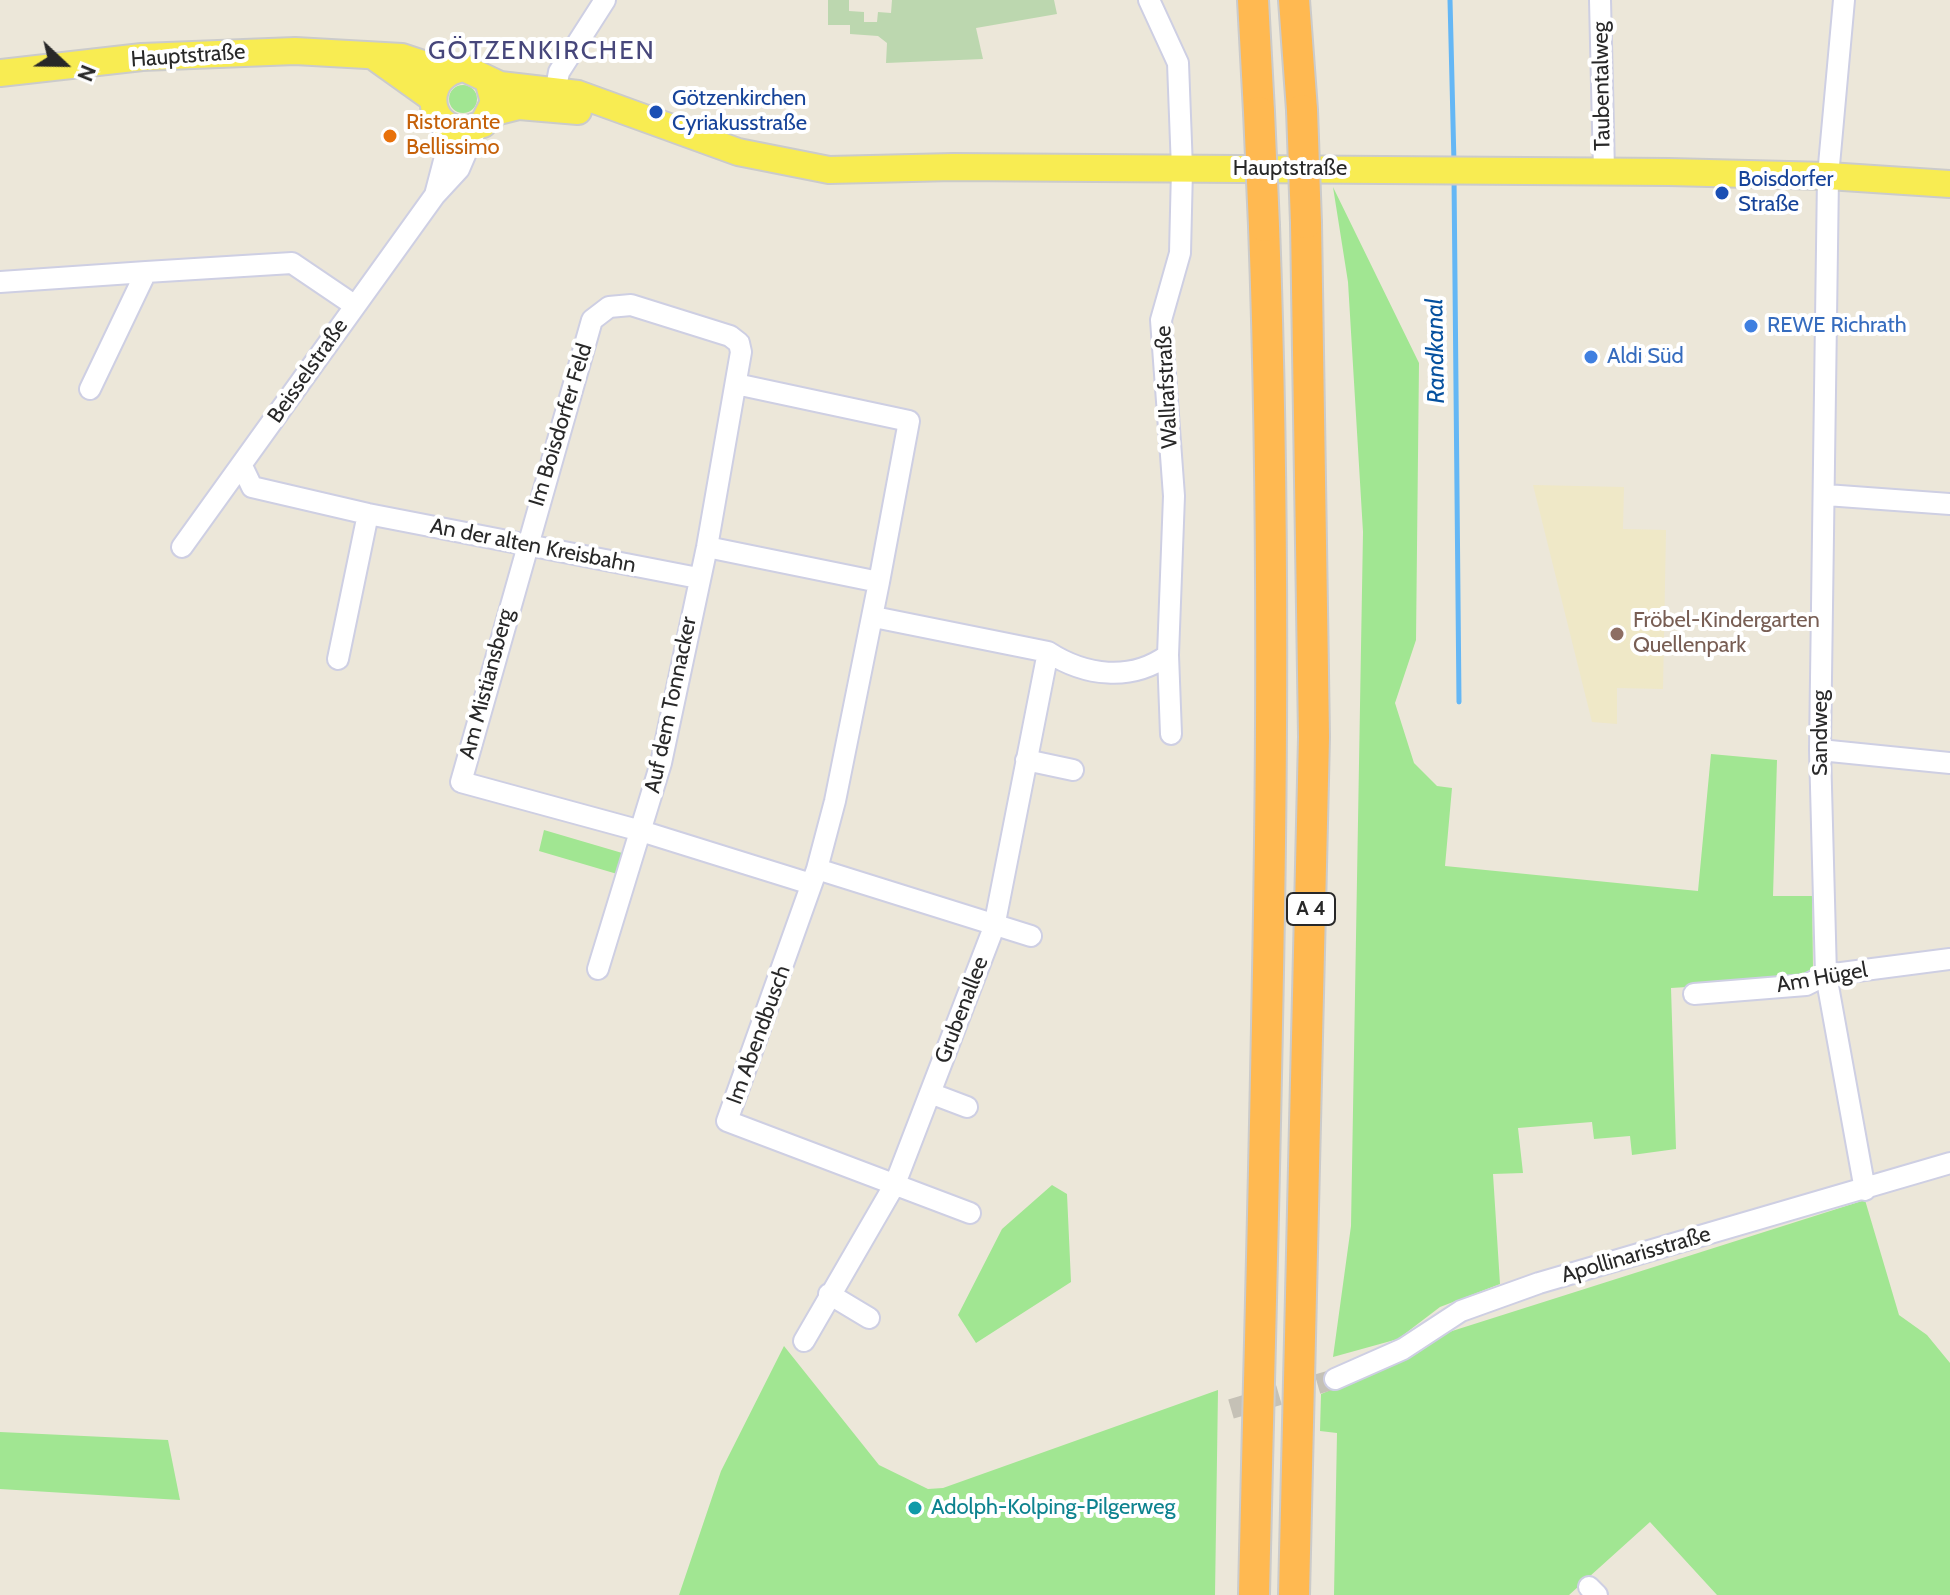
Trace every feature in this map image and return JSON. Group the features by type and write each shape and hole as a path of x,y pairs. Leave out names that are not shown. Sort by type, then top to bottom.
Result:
{"highway":[{"name":"A 4","path":"1253,0 1264,226 1273,530 1273,715 1254,1595"},
{"name":"A 4","path":"1294,0 1306,223 1314,737 1294,1595"}],"main road":[{"name":"Hauptstraße","path":"0,73 234,52 356,52 375,58 432,98"},
{"name":"Hauptstraße","path":"375,58 402,57 447,72 464,68 500,85 554,98 607,119 638,118 738,152 829,170 1604,171 1828,176 1950,184"},
{"path":"442,122 432,98 438,81 447,72"},
{"path":"484,120 494,96 488,80"},
{"name":"Hauptstraße","path":"442,122 459,130 519,106 554,98"}],"street":[{"path":"554,98 559,72 605,0"},
{"name":"Wallrafstraße","path":"1149,0 1178,63 1182,169 1180,253 1161,320 1174,496 1168,655 1171,734"},
{"name":"Taubentalweg","path":"1600,0 1604,171"},
{"path":"1828,176 1844,0"},
{"name":"Beisselstraße","path":"182,547 354,305 435,195 459,169 484,120"},
{"name":"Beisselstraße","path":"435,195 446,153 442,122"},
{"name":"Sandweg","path":"1828,176 1826,495 1820,750 1826,975 1865,1190"},
{"path":"0,282 292,263 354,305"},
{"path":"90,389 146,272"},
{"name":"Im Boisdorfer Feld","path":"525,545 592,320 609,307 631,305 730,336 739,343 741,352 736,384 707,547 698,578"},
{"path":"736,384 909,421 874,617 1048,652 1070,666 1101,672 1128,673 1152,667 1168,655"},
{"name":"An der alten Kreisbahn","path":"242,466 252,487 368,514 698,578"},
{"path":"1826,495 1950,504"},
{"path":"338,659 368,514"},
{"name":"Am Mistiansberg","path":"525,545 461,782 641,831"},
{"path":"707,547 879,582"},
{"name":"Auf dem Tonnacker","path":"598,969 661,763 698,578"},
{"name":"Im Abendbusch","path":"874,617 835,801 814,877 797,934 727,1121 895,1184"},
{"name":"Grubenallee","path":"804,1341 895,1184 994,927 1048,652"},
{"path":"1820,750 1950,763"},
{"path":"1026,760 1073,770"},
{"path":"641,831 1031,936"},
{"name":"Am Hügel","path":"1694,994 1806,985 1826,975 1950,959"},
{"name":"Grubenallee","path":"930,1093 967,1107"},
{"name":"Apollinarisstraße","path":"1335,1379 1403,1349 1461,1311 1526,1287 1950,1163"},
{"path":"895,1184 970,1213"},
{"path":"829,1294 869,1318"}],"shaded area":[{"name":"Fröbel-Kindergarten Quellenpark","path":"1533,485 1624,487 1623,529 1666,530 1663,689 1617,688 1617,724 1592,722"}],"green space":[{"path":"828,0 849,0 849,11 864,12 864,22 877,22 878,12 891,13 892,0 1054,0 1057,14 976,28 983,59 886,63 887,43 878,36 850,34 850,25 828,25"},
{"path":"463,85 473,89 477,99 473,109 463,113 453,109 449,99 453,89"},
{"path":"1333,187 1419,363 1416,640 1395,703 1414,763 1437,786 1452,788 1445,866 1698,891 1711,754 1777,760 1773,896 1812,896 1813,968 1800,980 1671,988 1676,1149 1632,1155 1630,1136 1594,1139 1592,1122 1518,1128 1523,1173 1493,1174 1500,1284 1440,1307 1398,1339 1333,1357 1351,1226 1363,532 1348,282"},
{"path":"544,830 629,855 624,876 539,851"},
{"path":"1052,1185 1067,1194 1071,1282 976,1343 958,1315 1002,1229"},
{"path":"1865,1200 1899,1315 1927,1335 1950,1363 1950,1595 1717,1595 1650,1522 1569,1595 1334,1595 1337,1433 1320,1431 1321,1394 1413,1356 1449,1332"},
{"path":"784,1346 879,1465 928,1489 943,1488 1218,1390 1215,1595 679,1595 721,1471"},
{"path":"0,1432 168,1440 180,1500 0,1489"}],"waterway":[{"name":"Randkanal","path":"1450,0 1454,163"},
{"name":"Randkanal","path":"1454,177 1459,702"}],"tunnel":[{"path":"1231,1409 1335,1379"}],"place":[{"name":"Götzenkirchen Cyriakusstraße","path":"656,112"},
{"name":"Ristorante Bellissimo","path":"390,136"},
{"name":"Boisdorfer Straße","path":"1722,193"},
{"name":"REWE Richrath","path":"1751,326"},
{"name":"Aldi Süd","path":"1591,357"},
{"name":"Fröbel-Kindergarten Quellenpark","path":"1617,634"},
{"name":"Adolph-Kolping-Pilgerweg","path":"915,1508"}],"district":[{"name":"GÖTZENKIRCHEN","path":"542,51"}]}
